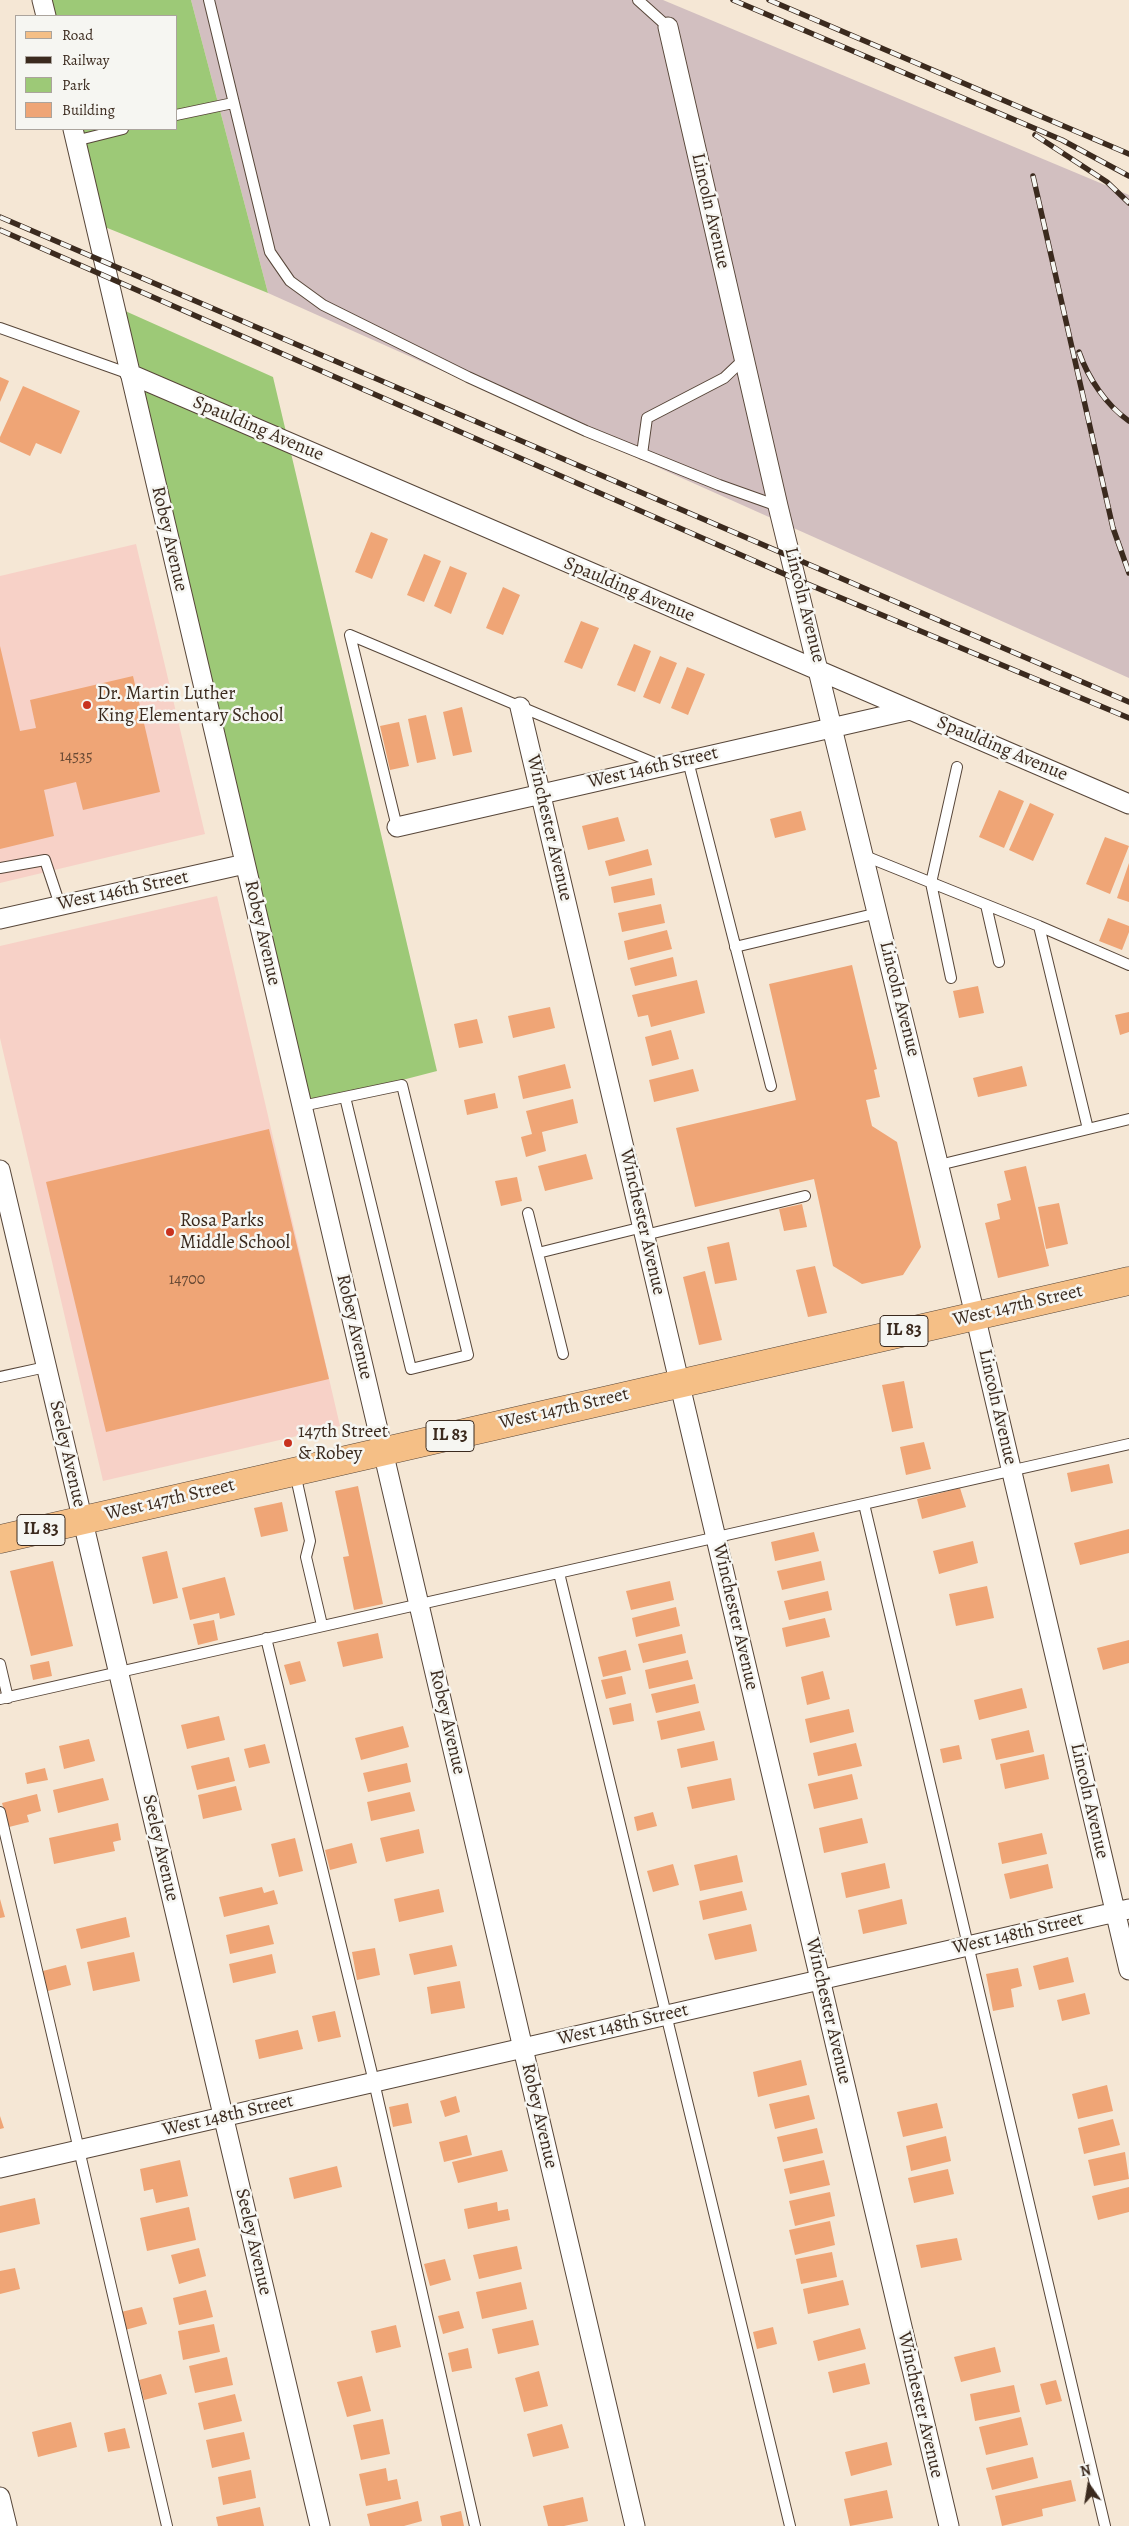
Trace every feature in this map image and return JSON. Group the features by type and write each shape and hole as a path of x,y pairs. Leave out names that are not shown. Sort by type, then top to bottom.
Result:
{"main road":[{"name":"West 147th Street","path":"0,1539 679,1382 1129,1281"}],"street":[{"path":"42,0 46,15"},
{"name":"Lincoln Avenue","path":"668,27 778,506 834,727 1012,1470 1122,1911 1129,1970"},
{"name":"Robey Avenue","path":"74,135 635,2526"},
{"name":"Spaulding Avenue","path":"130,374 820,673 1129,804"},
{"name":"Winchester Avenue","path":"520,707 949,2526"},
{"name":"West 146th Street","path":"397,827 910,710"},
{"name":"West 146th Street","path":"0,918 246,864"},
{"name":"Seeley Avenue","path":"0,1170 320,2526"},
{"name":"West 148th Street","path":"0,2168 1122,1911"},
{"path":"0,2497 7,2526"}],"lane":[{"path":"209,0 270,252 290,281 323,305 459,373 642,454 778,506"},
{"path":"638,0 668,27"},
{"path":"178,115 233,103"},
{"path":"74,135 115,130"},
{"path":"0,328 130,374"},
{"path":"642,454 647,418 724,378 744,359"},
{"path":"397,827 350,635 662,766"},
{"path":"688,761 771,1086"},
{"path":"951,978 931,883 957,767"},
{"path":"865,856 1039,926 1129,965"},
{"path":"0,868 45,860 60,905"},
{"path":"986,905 999,962"},
{"path":"735,947 878,913"},
{"path":"1039,926 1088,1129"},
{"path":"302,1106 402,1084 468,1355 411,1369 345,1097"},
{"path":"939,1165 1129,1120"},
{"path":"538,1253 805,1196"},
{"path":"528,1213 563,1354"},
{"path":"0,1377 46,1367"},
{"path":"0,1664 4,1698 1129,1444"},
{"path":"294,1472 310,1540 306,1557 322,1625"},
{"path":"864,1504 1105,2526"},
{"path":"559,1573 790,2526"},
{"path":"266,1638 374,2082 475,2526"},
{"path":"0,1812 167,2526"}],"shaded area":[{"path":"191,0 663,0 1129,195 1129,678 268,293"},
{"name":"Dr. Martin Luther King Elementary School","path":"136,544 205,834 0,883 0,576"},
{"name":"Rosa Parks Middle School","path":"217,896 340,1426 103,1481 0,1038 0,946"}],"green space":[{"path":"42,0 191,0 268,293 95,223 73,130 178,130 178,15 46,15"},
{"path":"114,306 273,377 437,1071 302,1106"}],"building":[{"path":"0,377 9,381 0,402"},
{"path":"23,386 80,411 61,454 36,443 30,456 0,442 0,437"},
{"path":"371,532 388,539 372,579 355,572"},
{"path":"424,554 441,561 424,602 407,595"},
{"path":"450,566 467,573 451,614 434,606"},
{"path":"503,587 520,595 503,635 486,628"},
{"path":"581,621 599,628 582,669 564,662"},
{"path":"634,644 651,651 635,692 617,685"},
{"path":"0,646 20,731 36,728 30,700 133,676 160,792 83,810 76,782 44,790 54,836 0,849"},
{"path":"660,656 677,663 660,704 643,697"},
{"path":"687,667 705,674 688,715 671,708"},
{"path":"462,707 472,752 453,756 443,712"},
{"path":"426,715 436,759 417,763 408,719"},
{"path":"399,722 409,766 390,770 380,726"},
{"path":"999,790 1024,801 1004,848 979,837"},
{"path":"1030,803 1054,814 1033,861 1009,850"},
{"path":"801,811 806,830 775,838 770,819"},
{"path":"618,817 625,841 588,850 582,826"},
{"path":"1105,837 1129,846 1110,894 1086,884"},
{"path":"648,849 652,865 609,876 605,861"},
{"path":"1129,863 1129,902 1117,898"},
{"path":"652,878 655,895 614,903 611,887"},
{"path":"661,904 665,923 622,932 618,913"},
{"path":"1108,918 1129,926 1129,932 1122,950 1099,941"},
{"path":"667,930 672,949 628,960 624,941"},
{"path":"673,957 677,976 635,986 630,968"},
{"path":"852,965 877,1069 874,1070 880,1097 866,1100 872,1126 897,1142 921,1247 903,1275 862,1284 833,1266 814,1179 695,1207 676,1128 796,1100 769,984"},
{"path":"697,980 705,1013 651,1027 648,1015 638,1017 632,995"},
{"path":"978,986 984,1013 959,1018 953,991"},
{"path":"550,1007 555,1028 513,1038 508,1016"},
{"path":"1129,1012 1129,1032 1120,1035 1115,1015"},
{"path":"477,1019 483,1043 459,1048 454,1024"},
{"path":"671,1030 679,1059 652,1066 645,1037"},
{"path":"565,1064 571,1088 523,1099 518,1076"},
{"path":"1022,1066 1027,1086 978,1097 973,1078"},
{"path":"693,1069 699,1091 654,1102 649,1080"},
{"path":"495,1093 498,1108 467,1115 464,1100"},
{"path":"573,1099 578,1123 542,1132 546,1151 526,1157 521,1137 532,1134 526,1111"},
{"path":"269,1129 329,1379 106,1432 46,1182"},
{"path":"586,1154 593,1179 545,1191 538,1166"},
{"path":"1026,1166 1049,1266 998,1278 985,1223 1000,1219 997,1204 1011,1200 1004,1171"},
{"path":"517,1177 522,1201 501,1206 495,1181"},
{"path":"1059,1203 1068,1244 1046,1249 1038,1207"},
{"path":"802,1204 807,1227 784,1231 779,1209"},
{"path":"729,1242 737,1280 715,1284 707,1247"},
{"path":"815,1266 827,1313 808,1317 796,1270"},
{"path":"705,1271 722,1340 699,1345 683,1277"},
{"path":"904,1381 913,1428 892,1432 882,1385"},
{"path":"924,1442 931,1469 906,1475 900,1447"},
{"path":"1109,1464 1113,1483 1071,1492 1067,1473"},
{"path":"358,1486 383,1604 354,1610 343,1557 349,1556 335,1491"},
{"path":"960,1488 966,1507 922,1519 917,1499"},
{"path":"282,1502 288,1531 261,1537 254,1508"},
{"path":"1129,1529 1129,1553 1080,1565 1074,1543"},
{"path":"814,1532 819,1551 775,1561 771,1542"},
{"path":"973,1541 978,1563 939,1574 933,1551"},
{"path":"167,1551 178,1598 153,1604 142,1557"},
{"path":"53,1561 73,1646 31,1656 10,1571"},
{"path":"821,1561 825,1580 782,1590 777,1571"},
{"path":"225,1577 235,1615 220,1619 219,1613 190,1620 182,1588"},
{"path":"670,1581 674,1600 631,1610 626,1591"},
{"path":"987,1586 994,1618 956,1626 949,1594"},
{"path":"828,1591 832,1610 789,1620 784,1601"},
{"path":"676,1607 680,1626 636,1637 632,1618"},
{"path":"825,1618 830,1637 786,1647 782,1628"},
{"path":"214,1620 218,1640 198,1645 193,1624"},
{"path":"378,1633 383,1658 343,1667 337,1642"},
{"path":"682,1634 686,1653 643,1663 638,1644"},
{"path":"1129,1640 1129,1663 1103,1670 1097,1648"},
{"path":"626,1650 631,1670 603,1677 598,1657"},
{"path":"688,1660 693,1679 649,1689 645,1670"},
{"path":"49,1661 52,1676 33,1680 30,1665"},
{"path":"300,1661 306,1681 290,1685 284,1665"},
{"path":"823,1671 830,1699 807,1705 801,1677"},
{"path":"622,1676 626,1694 606,1699 601,1680"},
{"path":"695,1684 699,1703 656,1713 651,1694"},
{"path":"1022,1688 1027,1708 979,1720 974,1700"},
{"path":"631,1703 634,1721 613,1725 609,1708"},
{"path":"849,1709 854,1732 810,1743 805,1719"},
{"path":"700,1711 705,1730 661,1740 657,1721"},
{"path":"219,1716 225,1740 187,1749 181,1725"},
{"path":"403,1726 409,1747 361,1760 355,1738"},
{"path":"1029,1730 1034,1752 996,1760 991,1739"},
{"path":"89,1739 95,1761 64,1769 59,1746"},
{"path":"714,1741 718,1760 681,1768 677,1749"},
{"path":"856,1743 862,1766 818,1776 813,1753"},
{"path":"265,1744 270,1763 249,1768 244,1749"},
{"path":"959,1745 962,1759 943,1763 940,1749"},
{"path":"1044,1754 1049,1779 1005,1789 1000,1764"},
{"path":"229,1757 235,1781 197,1790 191,1766"},
{"path":"407,1763 411,1782 368,1792 363,1773"},
{"path":"45,1768 48,1780 27,1784 25,1773"},
{"path":"852,1774 858,1799 814,1809 808,1784"},
{"path":"103,1778 109,1800 58,1813 53,1790"},
{"path":"731,1778 735,1800 692,1809 687,1787"},
{"path":"236,1786 242,1810 203,1819 198,1795"},
{"path":"410,1792 415,1811 371,1821 367,1802"},
{"path":"37,1794 41,1811 27,1815 29,1822 9,1827 2,1803"},
{"path":"653,1812 657,1826 637,1831 634,1817"},
{"path":"862,1818 868,1843 824,1853 819,1828"},
{"path":"118,1823 121,1840 113,1842 115,1851 54,1864 49,1838"},
{"path":"419,1829 424,1853 386,1862 380,1838"},
{"path":"1042,1833 1047,1854 1002,1864 998,1843"},
{"path":"295,1838 303,1871 279,1877 271,1844"},
{"path":"352,1843 357,1863 330,1870 325,1850"},
{"path":"737,1855 743,1882 700,1891 694,1865"},
{"path":"885,1863 890,1888 846,1898 841,1873"},
{"path":"673,1864 679,1885 653,1892 647,1871"},
{"path":"1048,1864 1053,1888 1010,1899 1004,1874"},
{"path":"262,1887 264,1893 274,1890 278,1904 224,1917 219,1897"},
{"path":"439,1889 444,1912 399,1922 394,1899"},
{"path":"742,1891 747,1910 703,1920 699,1901"},
{"path":"0,1899 5,1917 0,1918"},
{"path":"902,1899 907,1924 863,1934 858,1910"},
{"path":"126,1917 130,1937 81,1949 76,1929"},
{"path":"751,1924 757,1951 715,1960 708,1934"},
{"path":"269,1925 274,1944 230,1954 226,1935"},
{"path":"452,1945 457,1966 414,1975 409,1954"},
{"path":"375,1948 380,1975 357,1980 352,1952"},
{"path":"134,1952 140,1981 93,1991 87,1962"},
{"path":"272,1954 276,1973 233,1983 229,1964"},
{"path":"1068,1957 1074,1982 1039,1990 1033,1966"},
{"path":"66,1965 71,1985 44,1992 39,1972"},
{"path":"1018,1968 1022,1986 1011,1989 1014,2007 993,2011 986,1974"},
{"path":"460,1981 465,2008 431,2014 427,1987"},
{"path":"1085,1993 1090,2014 1062,2021 1057,2000"},
{"path":"335,2011 341,2037 318,2042 312,2016"},
{"path":"298,2030 303,2049 259,2059 255,2040"},
{"path":"801,2060 807,2085 758,2097 753,2072"},
{"path":"1107,2085 1113,2111 1078,2119 1072,2094"},
{"path":"809,2095 815,2119 775,2129 769,2104"},
{"path":"456,2096 460,2112 445,2117 440,2101"},
{"path":"408,2103 412,2123 393,2127 389,2107"},
{"path":"937,2103 943,2128 903,2137 897,2112"},
{"path":"0,2116 4,2128 0,2129"},
{"path":"1113,2119 1120,2145 1084,2154 1078,2128"},
{"path":"817,2128 823,2153 783,2162 777,2137"},
{"path":"467,2135 472,2155 444,2162 439,2142"},
{"path":"946,2136 951,2161 911,2171 906,2146"},
{"path":"502,2150 508,2171 458,2183 452,2162"},
{"path":"1125,2152 1129,2179 1094,2186 1088,2160"},
{"path":"180,2160 188,2196 156,2203 153,2189 144,2191 140,2169"},
{"path":"824,2160 830,2185 790,2194 784,2169"},
{"path":"337,2166 342,2187 294,2199 289,2178"},
{"path":"948,2169 954,2194 914,2203 908,2178"},
{"path":"1129,2187 1129,2212 1098,2220 1092,2196"},
{"path":"830,2192 835,2216 795,2226 789,2201"},
{"path":"35,2198 40,2224 0,2233 0,2206"},
{"path":"497,2202 498,2211 508,2209 510,2220 468,2229 464,2209"},
{"path":"189,2207 196,2240 147,2251 140,2218"},
{"path":"830,2221 835,2245 795,2255 789,2230"},
{"path":"957,2238 962,2260 921,2268 916,2245"},
{"path":"517,2246 522,2269 479,2279 473,2255"},
{"path":"199,2248 206,2276 179,2284 171,2255"},
{"path":"832,2252 837,2277 801,2284 796,2259"},
{"path":"445,2259 451,2280 430,2286 424,2264"},
{"path":"15,2268 20,2289 0,2294 0,2271"},
{"path":"843,2280 849,2305 808,2314 803,2289"},
{"path":"521,2282 527,2309 482,2319 476,2292"},
{"path":"206,2290 213,2317 179,2325 173,2298"},
{"path":"142,2307 147,2324 125,2330 121,2312"},
{"path":"459,2311 464,2328 443,2334 438,2316"},
{"path":"533,2320 539,2345 498,2354 492,2329"},
{"path":"214,2324 220,2352 183,2360 178,2331"},
{"path":"396,2325 401,2347 376,2353 371,2331"},
{"path":"773,2327 777,2344 757,2349 753,2332"},
{"path":"860,2328 866,2349 818,2361 813,2341"},
{"path":"995,2347 1001,2372 961,2382 954,2357"},
{"path":"468,2348 472,2368 452,2372 448,2353"},
{"path":"227,2357 233,2385 195,2393 189,2366"},
{"path":"865,2363 870,2384 833,2393 828,2372"},
{"path":"539,2371 548,2406 524,2412 515,2378"},
{"path":"161,2374 167,2394 144,2400 139,2380"},
{"path":"362,2376 371,2411 347,2417 337,2382"},
{"path":"1056,2380 1062,2401 1046,2405 1040,2384"},
{"path":"1014,2385 1020,2412 975,2421 970,2394"},
{"path":"235,2394 242,2421 204,2430 198,2403"},
{"path":"1021,2417 1028,2445 986,2455 979,2427"},
{"path":"383,2419 390,2454 361,2460 353,2425"},
{"path":"71,2422 77,2447 38,2457 32,2432"},
{"path":"562,2424 569,2448 533,2457 527,2434"},
{"path":"125,2428 130,2448 108,2452 104,2433"},
{"path":"244,2432 250,2459 212,2468 206,2440"},
{"path":"887,2442 892,2465 851,2476 845,2452"},
{"path":"1033,2457 1038,2478 992,2490 986,2468"},
{"path":"386,2468 388,2481 397,2479 401,2499 366,2506 359,2474"},
{"path":"251,2470 256,2498 223,2505 218,2477"},
{"path":"1071,2480 1076,2501 1042,2509 1043,2516 1002,2526 995,2496"},
{"path":"887,2490 893,2518 850,2526 844,2499"},
{"path":"583,2497 588,2521 564,2526 548,2526 543,2506"},
{"path":"418,2501 422,2521 404,2526 370,2526 367,2514"},
{"path":"260,2507 264,2526 218,2526 216,2517"},
{"path":"461,2511 464,2526 442,2526 440,2516"}],"railway":[{"path":"733,0 1062,140 1129,176"},
{"path":"769,0 1129,154"},
{"path":"1035,135 1107,182 1129,203"},
{"path":"1033,176 1113,528 1129,573"},
{"path":"0,217 1129,702"},
{"path":"0,230 798,580 1129,718"},
{"path":"1079,352 1087,372 1105,399 1129,421"}],"place":[{"name":"Dr. Martin Luther King Elementary School","path":"87,705"},
{"name":"Rosa Parks Middle School","path":"170,1232"},
{"name":"147th Street & Robey","path":"288,1443"}]}
